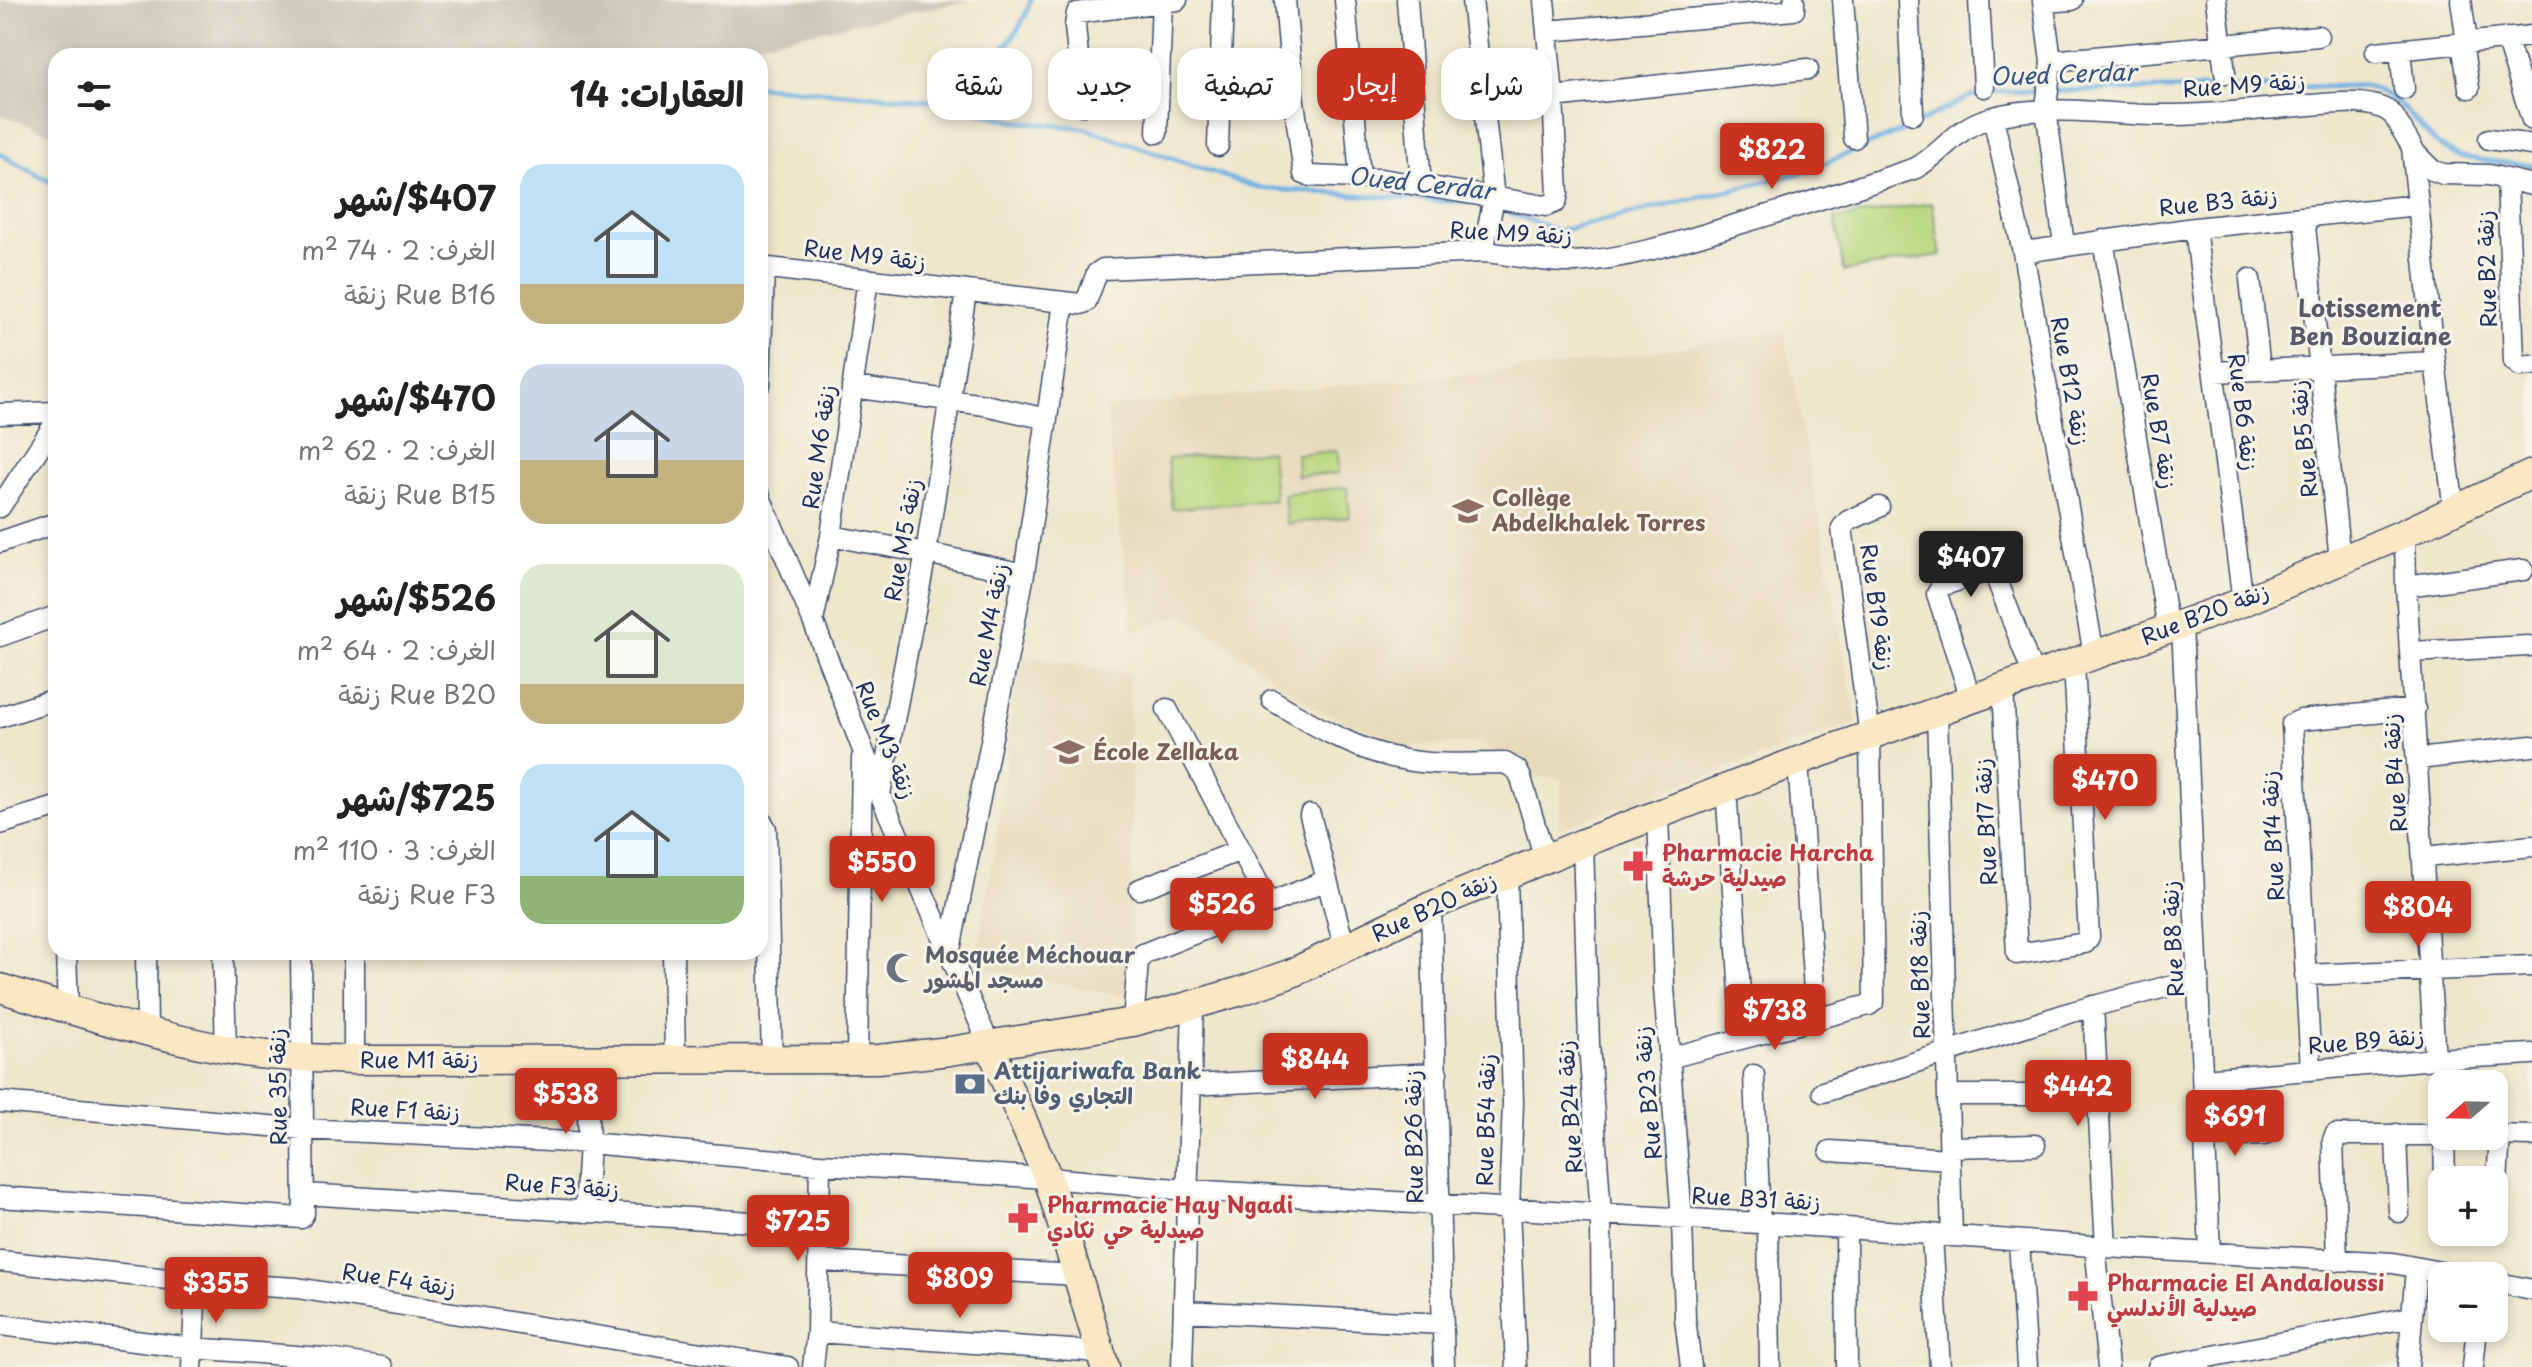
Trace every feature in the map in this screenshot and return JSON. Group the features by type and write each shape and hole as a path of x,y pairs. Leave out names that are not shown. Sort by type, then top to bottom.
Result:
{"street":[{"path":"1218,146 1223,0"},
{"path":"1285,0 1304,174 1421,185 1494,200 1546,206 1558,200 1544,0"},
{"path":"1345,0 1360,178"},
{"path":"1407,0 1421,185"},
{"path":"1472,0 1494,200 1483,252"},
{"path":"1547,31 1794,10 1794,0"},
{"path":"1843,0 1854,138"},
{"path":"1908,0 1913,114"},
{"path":"1979,0 1984,87"},
{"path":"2064,245 2046,100 2051,61 2043,1 2072,0"},
{"path":"2216,0 2225,73"},
{"path":"2461,0 2469,88"},
{"path":"1078,48 1075,18 1081,12 1169,1 1157,133"},
{"path":"2051,61 2318,36"},
{"path":"2376,52 2532,36"},
{"path":"2506,38 2532,120"},
{"path":"2400,50 2404,89"},
{"path":"1553,97 1808,69"},
{"name":"Rue M9 زنقة","path":"768,268 1085,303 1097,273 1103,269 1483,252 1574,262 1615,257 1672,245 1916,168 1930,160 1960,130 2046,100 2157,115 2332,104 2364,105 2389,111 2425,165 2443,174 2489,175 2507,180"},
{"name":"Rue B12 زنقة","path":"1993,117 2023,252 2084,660 2089,937 2085,943 2017,954"},
{"path":"2489,139 2532,145"},
{"path":"2412,148 2454,510"},
{"name":"Rue B2 زنقة","path":"2532,185 2507,180 2514,361 2520,366 2532,365"},
{"name":"Rue B3 زنقة","path":"2023,252 2195,228 2418,205"},
{"name":"Rue B5 زنقة","path":"2304,217 2340,560"},
{"name":"Rue B6 زنقة","path":"2195,228 2243,602"},
{"name":"Rue B7 زنقة","path":"2103,240 2175,627"},
{"name":"Rue M6 زنقة","path":"813,621 831,536 868,279"},
{"path":"2250,279 2260,370"},
{"name":"Rue M5 زنقة","path":"880,794 926,553 966,292"},
{"name":"Rue M4 زنقة","path":"949,955 1024,574 1064,303"},
{"path":"2214,372 2435,362"},
{"path":"852,387 985,405 1047,419"},
{"path":"0,414 48,412"},
{"path":"0,507 48,435"},
{"path":"33,458 48,458"},
{"name":"Rue B20 زنقة","path":"989,1044 1133,1022 1292,973 1431,906 1583,843 1798,761 2243,602 2405,533 2532,474"},
{"name":"Rue B19 زنقة","path":"1870,736 1842,528 1848,521 1879,507"},
{"name":"Rue M3 زنقة","path":"768,516 813,621 880,794 989,1044"},
{"path":"0,542 48,526"},
{"name":"Rue B4 زنقة","path":"2405,533 2435,1059"},
{"path":"831,536 1024,574"},
{"path":"2406,586 2523,570"},
{"path":"1971,699 1937,594 1941,586 1987,571 1994,572 2034,677"},
{"path":"0,636 48,619"},
{"name":"Rue B8 زنقة","path":"2175,627 2199,978 2210,1252"},
{"path":"2410,652 2529,646"},
{"name":"Rue B17 زنقة","path":"2003,687 2017,954"},
{"path":"1272,700 1317,727 1394,757 1422,762 1505,763 1512,766 1521,778 1545,859"},
{"path":"0,717 48,702"},
{"path":"1167,709 1269,904"},
{"name":"Rue B14 زنقة","path":"2311,1070 2292,724 2301,720 2415,709"},
{"name":"Rue B18 زنقة","path":"1937,712 1950,1153 1942,1235 1940,1367"},
{"path":"1669,1058 1869,1005 1875,998 1870,736"},
{"path":"2418,759 2532,746"},
{"path":"857,1058 862,748"},
{"path":"1798,761 1816,1019"},
{"path":"1726,788 1743,1037"},
{"path":"0,824 48,809"},
{"path":"1310,815 1345,949"},
{"name":"Rue B23 زنقة","path":"1658,815 1669,1058 1682,1219 1685,1318 1691,1367"},
{"name":"Rue B24 زنقة","path":"1583,843 1589,1044 1601,1215 1602,1367"},
{"path":"2425,857 2532,846"},
{"path":"1140,889 1241,850"},
{"name":"Rue B54 زنقة","path":"1507,874 1513,1103 1509,1209 1516,1367"},
{"path":"1133,1022 1138,962 1143,954 1325,881"},
{"path":"768,906 772,1060"},
{"name":"Rue B26 زنقة","path":"1431,906 1444,1367"},
{"path":"66,960 68,1009"},
{"path":"146,960 147,1030"},
{"path":"223,960 226,1049"},
{"name":"Rue 35 زنقة","path":"0,1197 298,1219 304,1213 301,960"},
{"path":"354,960 354,1060"},
{"path":"673,960 675,1059"},
{"path":"2305,975 2532,966"},
{"path":"1823,1092 2093,1006 2199,978"},
{"name":"Rue M1 زنقة","path":"0,988 68,1009 226,1049 302,1058 772,1060 903,1056 989,1044"},
{"path":"1182,1367 1193,1006"},
{"path":"2093,1006 2108,1367"},
{"path":"817,1332 1102,1359 1048,1178 989,1044"},
{"name":"Rue B9 زنقة","path":"2204,1079 2532,1054"},
{"path":"585,1212 589,1143 586,1060"},
{"path":"1191,1085 1437,1073"},
{"path":"1754,1075 1770,1367"},
{"path":"1948,1095 2050,1095"},
{"name":"Rue F1 زنقة","path":"0,1102 303,1129 589,1143 820,1164 1048,1178"},
{"path":"2337,1261 2333,1140 2340,1133 2428,1135"},
{"path":"2396,1134 2399,1212"},
{"path":"2205,1137 2264,1135"},
{"path":"2508,1135 2532,1136"},
{"path":"1830,1151 1950,1153 2035,1145"},
{"path":"813,1367 820,1261 820,1164"},
{"name":"Rue B31 زنقة","path":"1048,1178 1188,1190 2393,1263 2428,1270"},
{"name":"Rue F3 زنقة","path":"304,1194 818,1226"},
{"path":"1846,1228 1847,1367"},
{"path":"2019,1241 2027,1366"},
{"name":"Rue F4 زنقة","path":"0,1261 196,1282 297,1288 788,1367"},
{"path":"820,1261 1077,1275"},
{"path":"2408,1367 2416,1268"},
{"path":"193,1357 196,1282"},
{"path":"2508,1285 2532,1290"},
{"path":"1184,1311 1443,1324"},
{"path":"2158,1367 2411,1317"},
{"path":"0,1325 193,1357 322,1358 382,1367"},
{"path":"2473,1367 2476,1342"}],"shaded area":[{"path":"0,0 972,0 734,48 48,48 48,133 0,114"},
{"name":"Collège Abdelkhalek Torres","path":"1784,330 1857,722 1559,829 1562,778 1529,777 1479,742 1405,747 1315,708 1184,614 1133,631 1105,407 1578,364"},
{"path":"1020,655 1129,673 1131,998 988,969 978,947 996,839"}],"green space":[{"path":"1932,203 1941,255 1844,271 1835,219"},
{"path":"1271,451 1275,500 1172,509 1168,459"},
{"path":"1338,451 1339,473 1297,476 1296,454"},
{"path":"1347,487 1350,517 1287,524 1284,494"}],"waterway":[{"path":"768,87 940,101 1006,47 1031,0"},
{"name":"Oued Cerdar","path":"2055,91 2364,86 2393,99 2433,139 2458,155 2532,165"},
{"name":"Oued Cerdar","path":"1499,209 1559,231 1805,172 1906,129 1971,96 2041,91"},
{"name":"Oued Cerdar","path":"1008,120 1084,128 1258,188 1469,203"},
{"path":"0,154 48,181"}],"place":[{"name":"Collège Abdelkhalek Torres","path":"1468,511"},
{"name":"École Zellaka","path":"1069,752"},
{"name":"Pharmacie Harcha صيدلية حرشة","path":"1638,866"},
{"name":"Mosquée Méchouar مسجد المشور","path":"901,968"},
{"name":"Attijariwafa Bank التجاري وفا بنك","path":"970,1084"},
{"name":"Pharmacie Hay Ngadi صيدلية حي نكادي","path":"1023,1218"},
{"name":"Pharmacie El Andaloussi صيدلية الأندلسي","path":"2083,1296"}],"district":[{"name":"Lotissement Ben Bouziane","path":"2370,323"}]}
